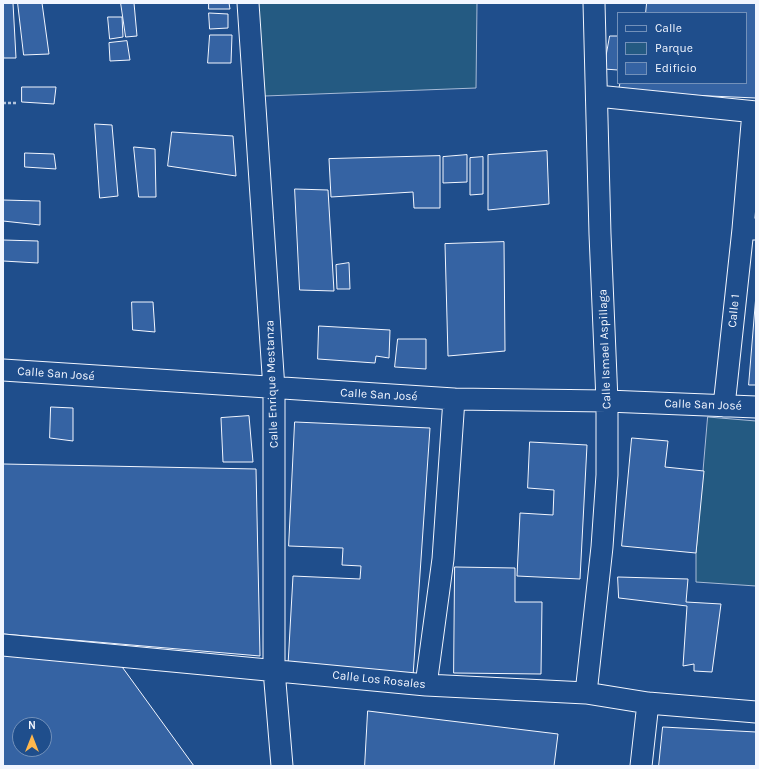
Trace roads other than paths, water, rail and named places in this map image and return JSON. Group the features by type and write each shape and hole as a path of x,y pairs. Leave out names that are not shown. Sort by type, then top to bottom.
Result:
{"street":[{"name":"Calle Enrique Mestanza","path":"248,3 274,389 274,670 282,766"},
{"name":"Calle Ismael Aspillaga","path":"586,693 602,547 607,475 608,401 600,234 594,3"},
{"path":"597,96 755,112"},
{"name":"Calle 1","path":"724,406 750,229 755,112"},
{"name":"Calle San José","path":"3,370 274,389 454,399 608,401 756,407"},
{"path":"426,685 443,559 454,399"},
{"name":"Calle Los Rosales","path":"3,645 426,685 586,693 648,702 756,712"},
{"path":"641,766 648,702"}]}
